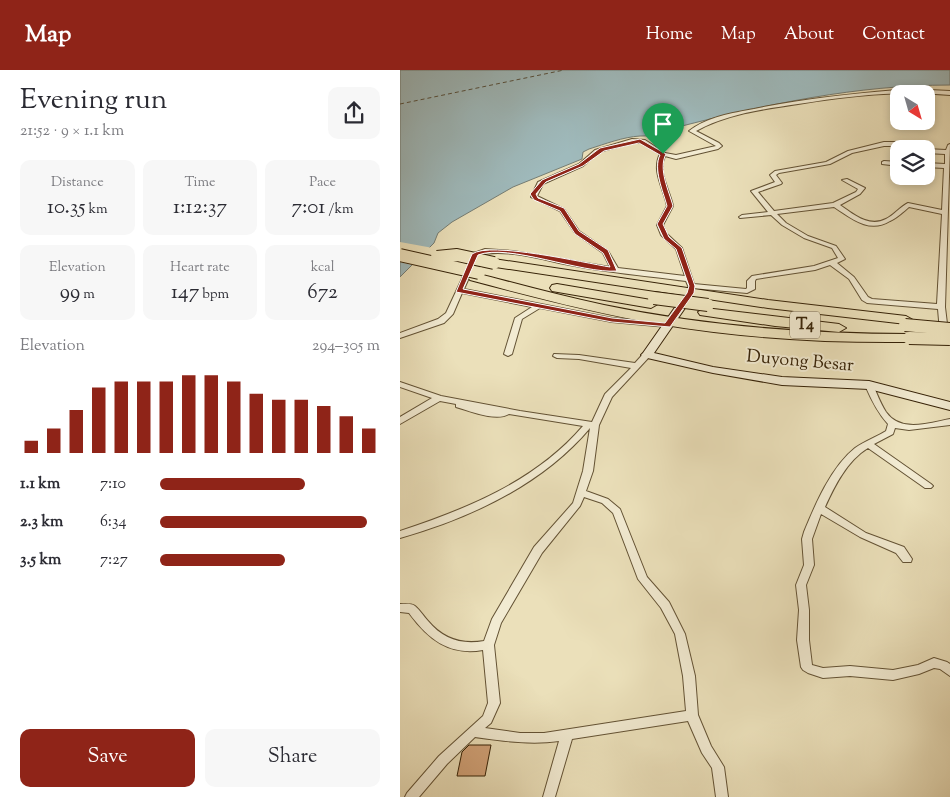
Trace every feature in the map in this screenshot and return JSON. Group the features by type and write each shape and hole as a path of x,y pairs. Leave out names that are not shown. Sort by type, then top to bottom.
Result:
{"highway":[{"name":"T4","path":"400,249 483,270 775,322 906,329 950,329"},
{"path":"400,256 483,270 691,286 950,339"},
{"path":"483,270 581,304 669,323 779,336 837,339 950,322"}],"street":[{"path":"615,270 606,252 577,232 562,210 536,199 533,194 544,181 581,165 602,149 640,141 663,154 681,156 718,147 692,131 705,124 752,112 857,93 924,90 950,93"},
{"path":"400,336 446,318 476,254 482,251 504,252 615,270 691,286 747,291 751,289 751,281 754,277 832,264 842,259 834,247 806,237 784,224 754,191 779,183 774,173 828,163 850,152 890,144"},
{"path":"935,150 949,149 941,307 943,330 950,339"},
{"path":"400,535 446,519 509,490 562,452 576,441 592,424 608,396 647,355 691,286 679,248 666,238 660,224 670,206 660,168 660,160 663,154"},
{"path":"884,163 890,163"},
{"path":"935,165 947,166"},
{"path":"742,217 835,205 858,193 862,188 845,180"},
{"path":"835,205 862,222 872,225 887,221 900,209 908,205 945,213"},
{"path":"832,264 852,278 865,298 870,301 941,307"},
{"path":"459,290 537,307 612,320 669,323"},
{"path":"508,354 519,318 537,307"},
{"name":"Duyong Besar","path":"647,355 713,370 782,381 869,385 950,406"},
{"path":"557,356 578,357 636,366"},
{"path":"400,384 484,412 520,414 592,424"},
{"path":"869,385 876,402 892,423 914,429 950,422"},
{"path":"400,421 439,398"},
{"path":"892,423 890,432 868,444 852,457 819,508 807,539 809,565 801,585 804,610 803,640 807,667 823,673 850,671 893,675 919,669 934,663 943,665 950,671"},
{"path":"411,797 443,760 487,719 494,703 488,645 502,612 538,550 577,504 588,471 592,424"},
{"path":"868,444 928,486"},
{"path":"582,493 605,502 617,510 643,579 673,619 680,634 687,668 692,715 706,748 718,767 722,797"},
{"path":"819,508 863,535 900,550 907,559"},
{"path":"400,608 410,608 413,610 431,634 438,639 466,649 488,645"},
{"path":"473,732 520,738 567,735 692,715"},
{"path":"549,797 567,735"}],"water":[{"path":"400,70 950,70 950,85 890,85 890,87 813,97 678,127 680,133 668,137 634,137 589,149 583,152 582,159 513,187 452,222 438,233 434,243 400,277"}],"pier":[{"path":"400,242 433,248 415,266 400,262"}],"building":[{"path":"469,745 491,745 485,776 457,776 462,752"}],"ferry route":[{"path":"400,104 564,70"}],"route":[{"path":"632,141 640,141 663,154 660,160 660,168 670,206 660,224 666,238 679,248 692,286 690,293 667,326 612,320 537,307 459,290 476,254 482,251 516,253 615,270 606,252 581,236 562,210 536,199 533,194 540,183 581,165 602,149 632,141"}]}
